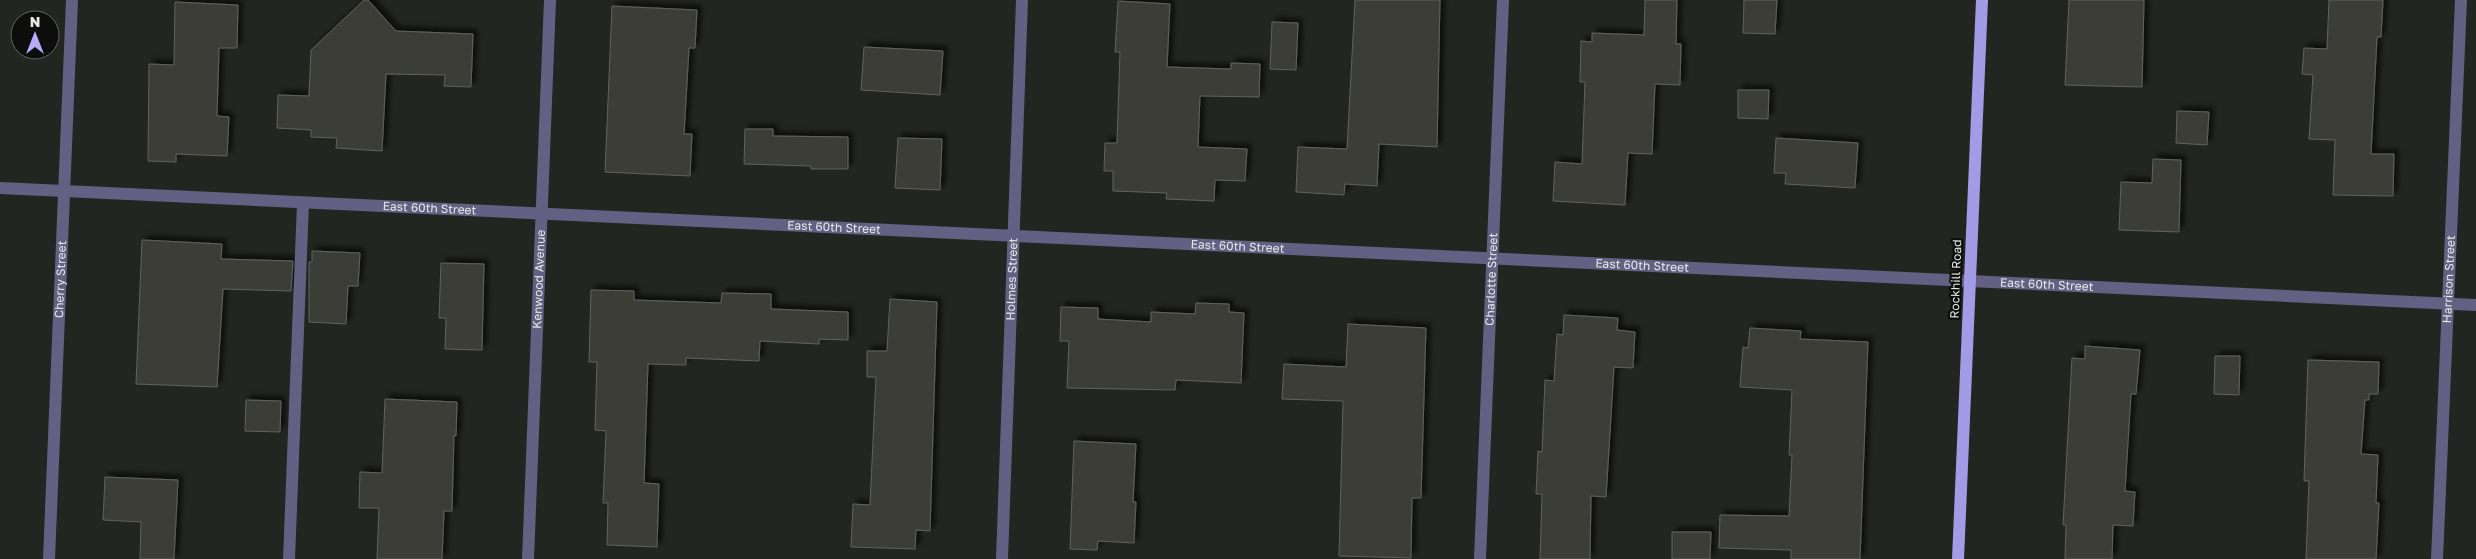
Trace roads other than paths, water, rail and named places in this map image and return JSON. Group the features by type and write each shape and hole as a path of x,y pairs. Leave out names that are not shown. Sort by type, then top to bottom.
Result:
{"main road":[{"name":"Rockhill Road","path":"1958,559 1982,0"}],"street":[{"name":"Cherry Street","path":"49,559 72,0"},
{"name":"Kenwood Avenue","path":"528,559 550,0"},
{"name":"Holmes Street","path":"1002,559 1022,0"},
{"name":"Charlotte Street","path":"1480,559 1503,0"},
{"name":"Harrison Street","path":"2437,559 2461,0"},
{"name":"East 60th Street","path":"0,188 1493,257 2476,305"},
{"path":"289,559 303,202"}]}
